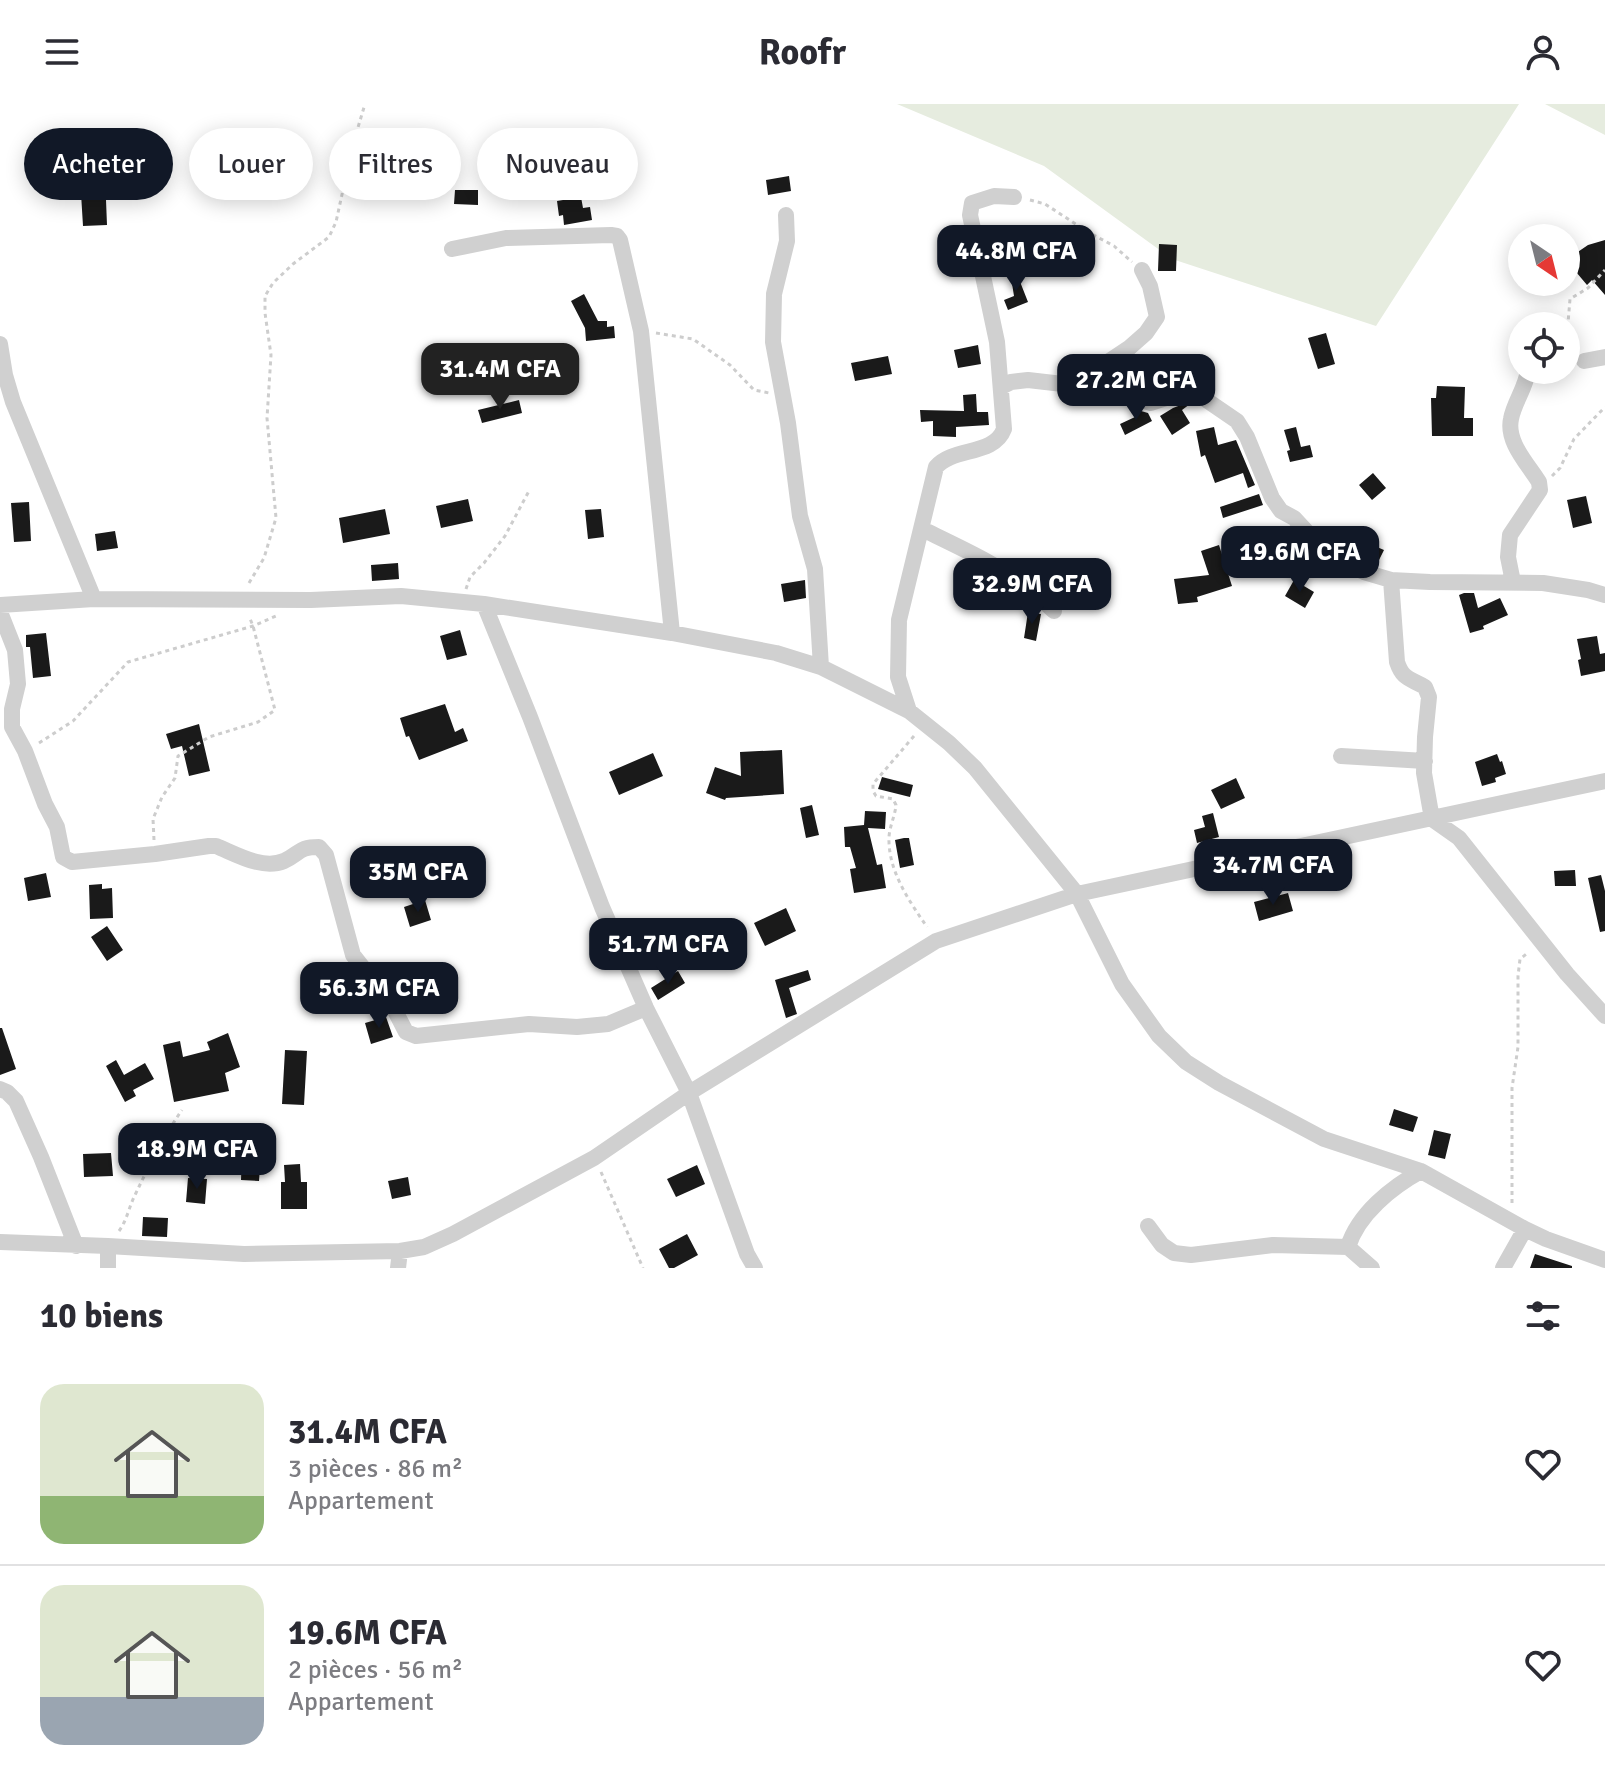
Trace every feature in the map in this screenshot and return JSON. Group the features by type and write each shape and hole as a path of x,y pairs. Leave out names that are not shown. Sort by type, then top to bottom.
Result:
{"street":[{"path":"909,711 898,677 899,620 936,467 940,462 993,443 1001,437 1004,429 997,342 970,215 972,203 994,196 1014,197"},
{"path":"786,215 787,241 774,294 773,342 788,423 800,516 815,569 821,667"},
{"path":"452,249 506,238 617,236 620,240 641,331 672,633"},
{"path":"1072,386 1129,348 1146,333 1157,317 1150,286 1142,270"},
{"path":"0,344 13,402 94,599"},
{"path":"1584,361 1605,357"},
{"path":"1001,387 1028,380 1106,389 1151,403 1185,392 1199,395 1237,421 1247,437 1272,498 1281,511 1294,518 1331,558 1391,580 1543,583 1605,595"},
{"path":"1513,582 1508,557 1510,535 1540,490 1539,482 1513,442 1510,420 1526,384"},
{"path":"922,529 967,551 1031,589 1054,611"},
{"path":"1391,580 1397,662 1401,674 1425,687 1429,697 1424,773 1432,819 1459,838 1567,974 1605,1016"},
{"path":"0,605 94,599 241,600 401,596 484,604 672,633 776,653 821,667 909,711 975,768 1077,894 1122,984 1159,1036 1186,1062 1324,1139 1421,1171 1519,1226 1605,1260"},
{"path":"484,604 602,907 646,1008 689,1093 747,1254 755,1268"},
{"path":"0,612 15,650 18,684 6,728 25,751 57,827 63,857 67,860 72,862 216,846 264,864 283,862 306,847 319,847 326,855 353,955 392,1005 406,1032 416,1036 529,1024 577,1027 608,1024 646,1008"},
{"path":"1341,756 1425,761"},
{"path":"0,1242 399,1260 594,1158 689,1093 936,941 1077,894 1605,781"},
{"path":"1459,838 1465,812"},
{"path":"0,1089 16,1101 76,1246"},
{"path":"1348,1247 1354,1229 1377,1204 1400,1182 1421,1171"},
{"path":"1148,1226 1162,1245 1174,1253 1191,1255 1273,1245 1348,1247 1372,1268"},
{"path":"1503,1268 1519,1226"},
{"path":"108,1246 108,1268"}],"path":[{"path":"155,854 153,819 162,797 175,778 178,756 209,737 258,722 275,710 253,626 241,600 264,558 276,518 267,418 271,355 265,296 273,283 293,264 329,237 336,222 365,104"},
{"path":"1014,197 1045,204 1114,246 1142,270"},
{"path":"1569,312 1570,299 1588,288 1605,270"},
{"path":"641,331 693,339 730,365 754,390 782,395"},
{"path":"1540,490 1560,468 1574,439 1605,407"},
{"path":"462,602 470,577 505,536 530,489"},
{"path":"25,751 73,721 128,662 253,626 282,613"},
{"path":"925,724 873,784 873,791 876,796 893,799 896,805 888,839 892,867 936,941"},
{"path":"1519,1226 1512,1115 1518,1047 1518,976 1520,959 1542,942"},
{"path":"108,1246 125,1223 134,1197 165,1134 182,1110"},
{"path":"594,1158 643,1268"}],"shaded area":[{"path":"897,104 1519,104 1376,326 1172,259 1044,166"},
{"path":"1545,104 1605,104 1605,135"}],"building":[{"path":"789,176 791,191 768,195 766,180"},
{"path":"461,190 477,190 478,205 454,204 454,200 461,200"},
{"path":"81,200 106,200 107,225 83,226"},
{"path":"582,200 583,208 590,207 592,220 564,225 557,201"},
{"path":"1605,240 1605,295 1592,280 1587,285 1580,277 1580,250"},
{"path":"1159,244 1177,245 1176,271 1158,271"},
{"path":"1015,269 1028,302 1008,310 1004,300 1014,296 1010,271"},
{"path":"584,294 598,321 607,321 607,327 614,326 615,338 586,341 585,328 571,301"},
{"path":"1326,333 1335,364 1318,369 1308,338"},
{"path":"978,345 981,364 958,368 954,350"},
{"path":"888,356 892,374 855,381 851,363"},
{"path":"1437,386 1465,387 1464,418 1473,418 1473,436 1432,436 1431,398 1436,398"},
{"path":"976,394 977,412 988,412 989,425 956,427 956,437 933,436 933,421 921,422 920,410 964,411 963,395"},
{"path":"519,400 522,413 482,423 478,410"},
{"path":"1186,403 1190,404 1182,410 1190,423 1172,435 1160,416"},
{"path":"1141,411 1148,413 1152,421 1125,435 1120,424"},
{"path":"1214,427 1218,445 1236,440 1255,485 1248,488 1243,473 1215,483 1205,455 1201,457 1196,431"},
{"path":"1296,427 1301,447 1310,445 1313,457 1290,462 1284,430"},
{"path":"1373,473 1386,488 1372,500 1359,485"},
{"path":"1259,494 1263,505 1223,518 1220,507"},
{"path":"1586,496 1592,523 1573,528 1567,500"},
{"path":"468,499 473,521 441,528 436,506"},
{"path":"29,502 31,541 14,542 11,503"},
{"path":"385,509 390,534 343,543 339,518"},
{"path":"601,509 604,537 588,539 585,510"},
{"path":"115,531 118,548 97,551 95,534"},
{"path":"1358,539 1384,550 1377,564 1351,554"},
{"path":"1219,545 1232,586 1197,597 1198,602 1178,604 1174,579 1209,575 1201,551"},
{"path":"398,563 399,579 372,581 371,565"},
{"path":"805,580 806,598 784,602 781,584"},
{"path":"1294,580 1314,592 1305,608 1285,596"},
{"path":"1474,593 1478,608 1500,598 1508,615 1470,633 1459,595"},
{"path":"1028,612 1041,614 1036,641 1024,638"},
{"path":"460,630 467,655 447,660 440,636"},
{"path":"46,633 51,676 33,678 26,635"},
{"path":"1597,636 1600,654 1605,653 1605,671 1581,676 1577,639"},
{"path":"445,704 455,732 463,728 468,741 419,760 400,718"},
{"path":"199,724 210,771 189,776 182,746 171,749 166,734"},
{"path":"782,750 784,794 725,800 706,793 715,767 741,776 740,752"},
{"path":"653,753 663,776 619,795 609,772"},
{"path":"1497,754 1506,774 1495,778 1496,782 1482,786 1475,762"},
{"path":"882,777 913,785 910,797 878,789"},
{"path":"1236,778 1245,798 1221,809 1211,790"},
{"path":"812,805 819,835 806,838 800,808"},
{"path":"865,811 886,812 885,829 868,828 877,865 882,864 886,888 854,893 850,869 856,868 850,847 845,847 844,827 864,825"},
{"path":"1213,813 1219,837 1197,843 1194,830 1205,827 1202,816"},
{"path":"909,838 914,865 900,868 895,840"},
{"path":"1575,870 1576,886 1555,886 1554,871"},
{"path":"46,873 51,897 28,901 24,878"},
{"path":"1601,875 1605,891 1605,931 1600,932 1588,878"},
{"path":"102,884 102,889 112,888 113,918 90,919 89,885"},
{"path":"1288,893 1293,911 1259,921 1254,902"},
{"path":"425,900 431,920 410,927 404,907"},
{"path":"786,908 796,931 765,946 754,923"},
{"path":"107,926 123,950 107,961 91,937"},
{"path":"808,970 811,980 789,988 797,1014 786,1018 775,980"},
{"path":"678,971 685,983 658,1000 651,988"},
{"path":"386,1017 393,1037 371,1044 365,1023"},
{"path":"0,1028 16,1069 0,1075"},
{"path":"228,1033 240,1067 225,1073 229,1091 174,1102 163,1045 180,1041 183,1057 210,1050 207,1042"},
{"path":"285,1050 307,1051 304,1105 282,1104"},
{"path":"116,1060 124,1075 145,1063 154,1079 133,1090 136,1096 125,1102 106,1066"},
{"path":"1394,1109 1418,1117 1413,1132 1389,1125"},
{"path":"1434,1130 1451,1134 1445,1159 1428,1155"},
{"path":"242,1152 261,1153 259,1181 241,1180"},
{"path":"111,1153 113,1176 84,1177 83,1154"},
{"path":"300,1164 301,1182 307,1182 307,1209 281,1209 284,1165"},
{"path":"697,1165 705,1184 676,1197 667,1179"},
{"path":"408,1177 411,1195 392,1199 388,1181"},
{"path":"188,1178 207,1179 205,1204 186,1202"},
{"path":"143,1217 168,1218 167,1237 142,1236"},
{"path":"687,1234 698,1255 669,1268 659,1249"},
{"path":"1535,1254 1572,1266 1572,1268 1530,1268"}]}
